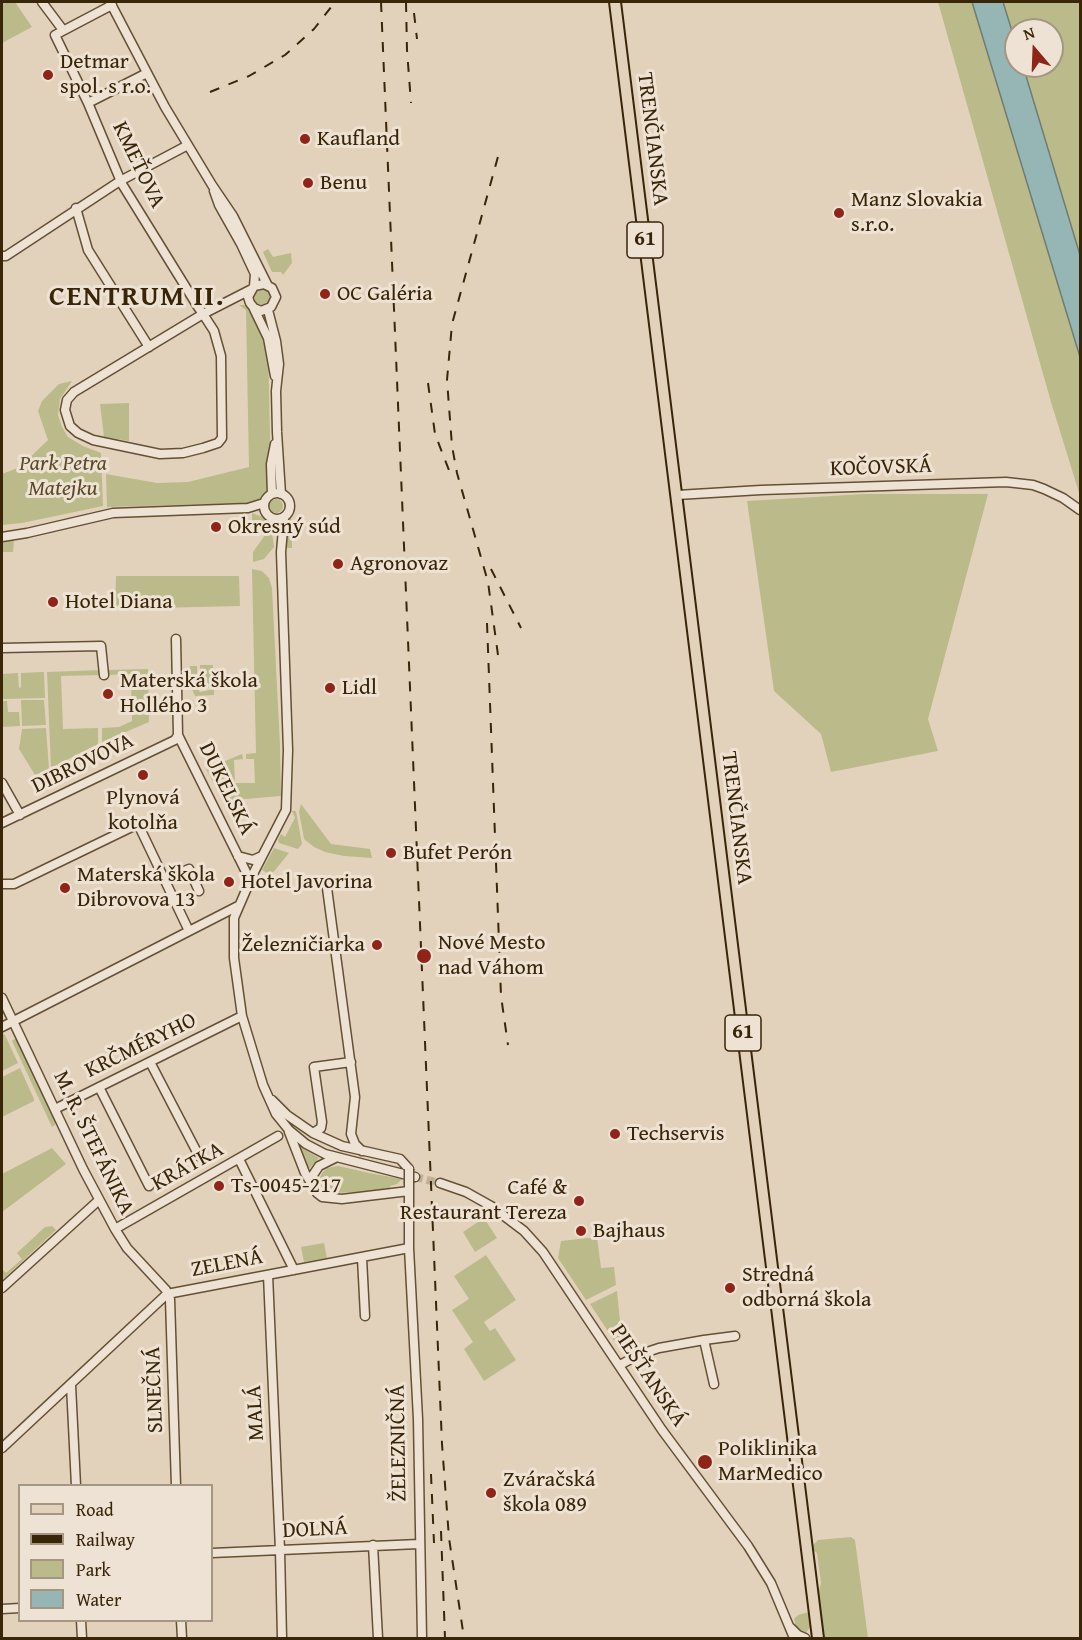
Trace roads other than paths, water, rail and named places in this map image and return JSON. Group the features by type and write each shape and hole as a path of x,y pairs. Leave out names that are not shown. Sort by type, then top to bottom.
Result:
{"main road":[{"name":"TRENČIANSKA","path":"615,2 818,1638"}],"street":[{"path":"42,2 63,30 111,3 147,73 212,185 233,216 267,284 274,290 276,297 274,304 261,311 252,306 231,301"},
{"name":"KMEŤOVA","path":"63,30 55,36 88,103 120,181 214,331 221,366 222,438 218,444 172,454 93,440 78,433 70,426 64,410 67,400 74,392 149,347"},
{"path":"88,103 147,73"},
{"path":"2,256 6,256 120,181 188,145"},
{"path":"212,185 219,206 253,268 255,278 248,297 268,338 277,379"},
{"path":"76,208 88,250 149,347 203,314 260,284 267,284"},
{"path":"268,309 279,364 277,494"},
{"name":"KOČOVSKÁ","path":"676,495 771,489 1006,482 1033,485 1044,489 1080,510"},
{"path":"2,537 113,513 248,508 264,503 277,494"},
{"path":"277,494 287,498 290,505 289,512 284,518 281,540 288,750 286,810 250,880 234,918 236,978 242,1016 257,1071 276,1114 289,1130 306,1144 335,1158 411,1184"},
{"path":"264,503 281,540"},
{"path":"248,508 269,517 284,518"},
{"name":"DUKELSKÁ","path":"176,639 178,735 250,880"},
{"path":"2,648 100,646 104,675"},
{"name":"DIBROVOVA","path":"2,823 175,740 178,735"},
{"path":"2,783 20,815"},
{"path":"2,884 14,884 138,824 189,931"},
{"path":"238,856 253,860 262,856"},
{"path":"164,880 189,869 199,891"},
{"path":"327,888 355,1097 352,1139 362,1151"},
{"path":"2,1027 238,906"},
{"name":"M. R. ŠTEFÁNIKA","path":"2,998 115,1229 127,1248 157,1279 167,1294"},
{"name":"KRČMÉRYHO","path":"55,1109 242,1016"},
{"path":"150,1062 199,1156"},
{"path":"313,1133 321,1128 322,1122 314,1067 351,1062"},
{"name":"KRÁTKA","path":"99,1087 149,1186"},
{"path":"269,1099 275,1101 298,1123 313,1133 342,1146 362,1151"},
{"path":"289,1130 305,1173 317,1193 327,1199 359,1197 411,1184"},
{"name":"KRÁTKA","path":"115,1229 278,1136"},
{"name":"ŽELEZNIČNÁ","path":"362,1151 400,1159 409,1169 411,1184 409,1248 417,1409 422,1638"},
{"path":"313,1184 315,1170 323,1163 335,1158"},
{"name":"ZELENÁ","path":"239,1159 294,1270"},
{"name":"PIEŠŤANSKÁ","path":"440,1183 466,1192 514,1222 529,1236 552,1265 662,1430 748,1546 771,1583 794,1638"},
{"path":"2,1288 99,1200"},
{"name":"ZELENÁ","path":"167,1294 409,1248"},
{"path":"362,1258 364,1316"},
{"name":"MALÁ","path":"268,1275 282,1638"},
{"path":"2,1448 167,1294"},
{"name":"SLNEČNÁ","path":"167,1294 170,1299 176,1484"},
{"path":"620,1365 638,1355 659,1348 735,1336"},
{"path":"704,1341 714,1384"},
{"path":"71,1385 76,1484"},
{"name":"DOLNÁ","path":"213,1553 419,1544"},
{"path":"373,1545 378,1638"},
{"path":"2,1609 18,1608"},
{"path":"81,1622 82,1638"},
{"path":"181,1622 182,1638"},
{"name":"PIEŠŤANSKÁ","path":"789,1625 798,1635 805,1638"}],"water":[{"path":"972,2 1003,2 1008,18 1004,18 1004,78 1027,78 1080,255 1080,357"}],"tunnel":[{"path":"415,1177 440,1183"}],"railway":[{"path":"210,92 249,76 285,55 314,29 335,2"},
{"path":"381,2 442,1444 449,1538 464,1638"},
{"path":"406,2 411,103"},
{"path":"414,13 417,39"},
{"path":"498,655 488,582 457,473 452,446 447,380 452,324 499,153"},
{"path":"428,383 435,434 452,478"},
{"path":"491,569 521,628"},
{"path":"487,623 501,996 508,1045"},
{"path":"431,1474 434,1543"},
{"path":"441,1531 445,1638"}],"place":[{"name":"Detmar spol. s r.o.","path":"48,75"},
{"name":"Kaufland","path":"305,139"},
{"name":"Benu","path":"308,183"},
{"name":"Manz Slovakia s.r.o.","path":"839,213"},
{"name":"OC Galéria","path":"325,294"},
{"name":"Okresný súd","path":"216,527"},
{"name":"Agronovaz","path":"338,564"},
{"name":"Hotel Diana","path":"53,602"},
{"name":"Lidl","path":"330,688"},
{"name":"Materská škola Hollého 3","path":"108,694"},
{"name":"Plynová kotolňa","path":"143,775"},
{"name":"Bufet Perón","path":"391,853"},
{"name":"Hotel Javorina","path":"229,882"},
{"name":"Materská škola Dibrovova 13","path":"65,888"},
{"name":"Železničiarka","path":"377,945"},
{"name":"Nové Mesto nad Váhom","path":"424,956"},
{"name":"Techservis","path":"615,1134"},
{"name":"Ts-0045-217","path":"219,1186"},
{"name":"Café & Restaurant Tereza","path":"579,1201"},
{"name":"Bajhaus","path":"581,1231"},
{"name":"Stredná odborná škola","path":"730,1288"},
{"name":"Poliklinika MarMedico","path":"705,1462"},
{"name":"Zváračská škola 089","path":"491,1493"}],"district":[{"name":"CENTRUM II.","path":"137,298"}],"park label":[{"name":"Park Petra Matejku","path":"63,476"}]}
